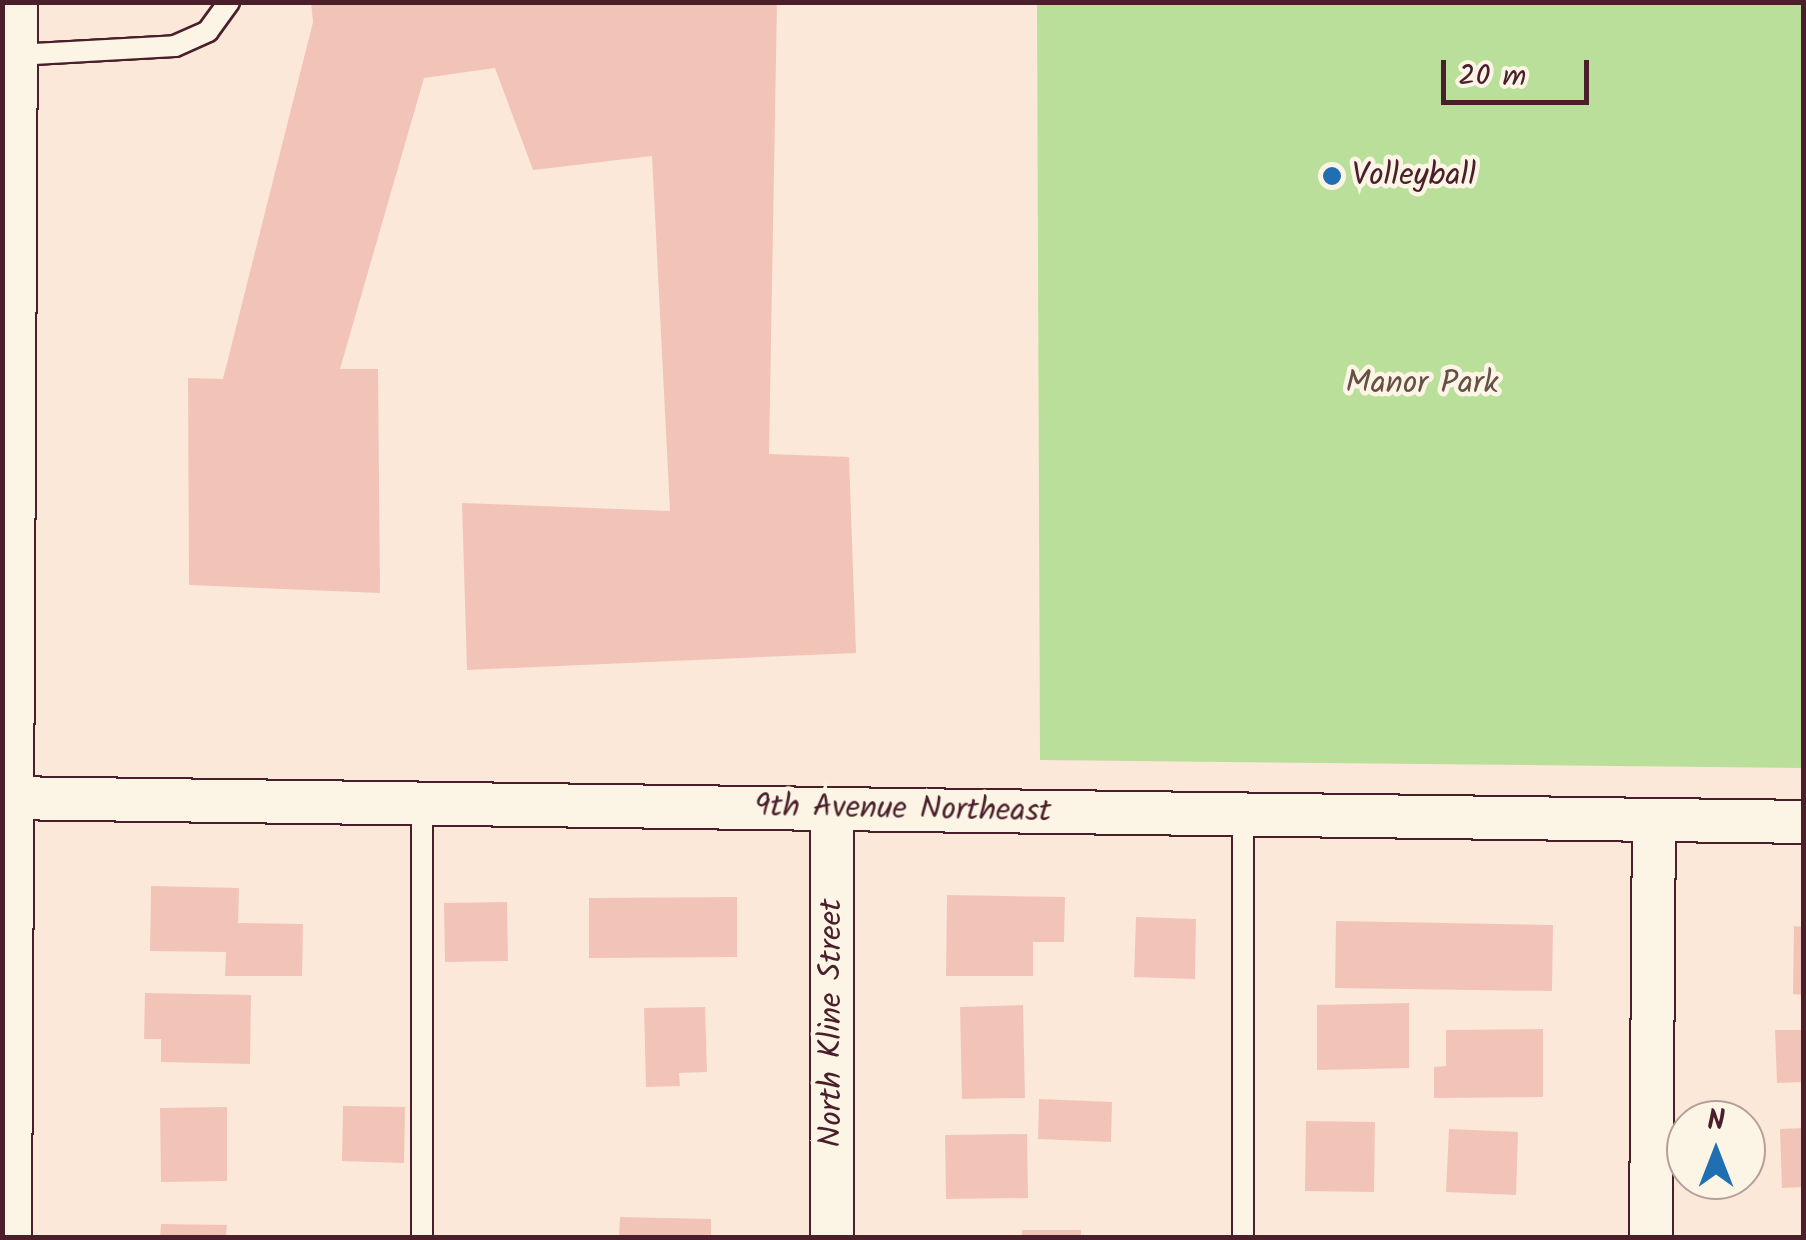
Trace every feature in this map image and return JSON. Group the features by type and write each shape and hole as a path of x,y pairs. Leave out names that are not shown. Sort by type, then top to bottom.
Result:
{"street":[{"path":"10,1238 8,799 16,2"},
{"name":"9th Avenue Northeast","path":"8,799 1804,822"},
{"name":"North Kline Street","path":"832,809 832,1238"},
{"path":"1651,1238 1654,820"}],"lane":[{"path":"16,55 175,46 208,30 229,2"},
{"path":"422,806 422,1238"},
{"path":"1243,814 1243,1238"}],"green space":[{"name":"Manor Park","path":"1037,3 1803,3 1803,768 1040,760"}],"building":[{"path":"311,2 777,2 769,454 849,457 856,653 467,670 462,503 670,511 652,156 533,170 495,68 424,78 340,369 378,369 380,593 189,585 188,378 223,379 313,22"},
{"path":"151,886 239,888 238,923 303,924 302,976 225,976 226,952 150,951"},
{"path":"947,895 1065,897 1064,942 1033,942 1033,976 946,976"},
{"path":"737,897 737,957 589,958 589,898"},
{"path":"507,902 508,961 445,962 444,903"},
{"path":"1136,917 1196,919 1195,979 1134,977"},
{"path":"1336,921 1553,925 1552,991 1335,988"},
{"path":"1794,926 1804,927 1804,995 1793,994"},
{"path":"145,993 251,995 250,1064 161,1062 161,1039 144,1039"},
{"path":"1409,1003 1409,1068 1317,1070 1317,1005"},
{"path":"1023,1005 1025,1098 962,1099 960,1007"},
{"path":"705,1007 707,1072 679,1073 680,1086 646,1087 644,1008"},
{"path":"1543,1029 1543,1097 1434,1098 1434,1067 1446,1066 1446,1030"},
{"path":"1775,1030 1804,1030 1804,1082 1777,1083"},
{"path":"1039,1099 1112,1102 1111,1142 1038,1139"},
{"path":"343,1106 405,1107 404,1163 342,1161"},
{"path":"227,1107 227,1181 161,1182 160,1108"},
{"path":"1306,1121 1375,1122 1374,1192 1305,1191"},
{"path":"1804,1128 1804,1187 1782,1188 1780,1129"},
{"path":"1449,1129 1518,1132 1516,1195 1446,1192"},
{"path":"1027,1134 1028,1198 946,1199 945,1135"},
{"path":"620,1217 711,1219 711,1238 619,1238"},
{"path":"161,1224 227,1225 226,1238 160,1238"},
{"path":"1022,1230 1081,1230 1081,1238 1022,1238"}],"place":[{"name":"Volleyball","path":"1332,176"}]}
